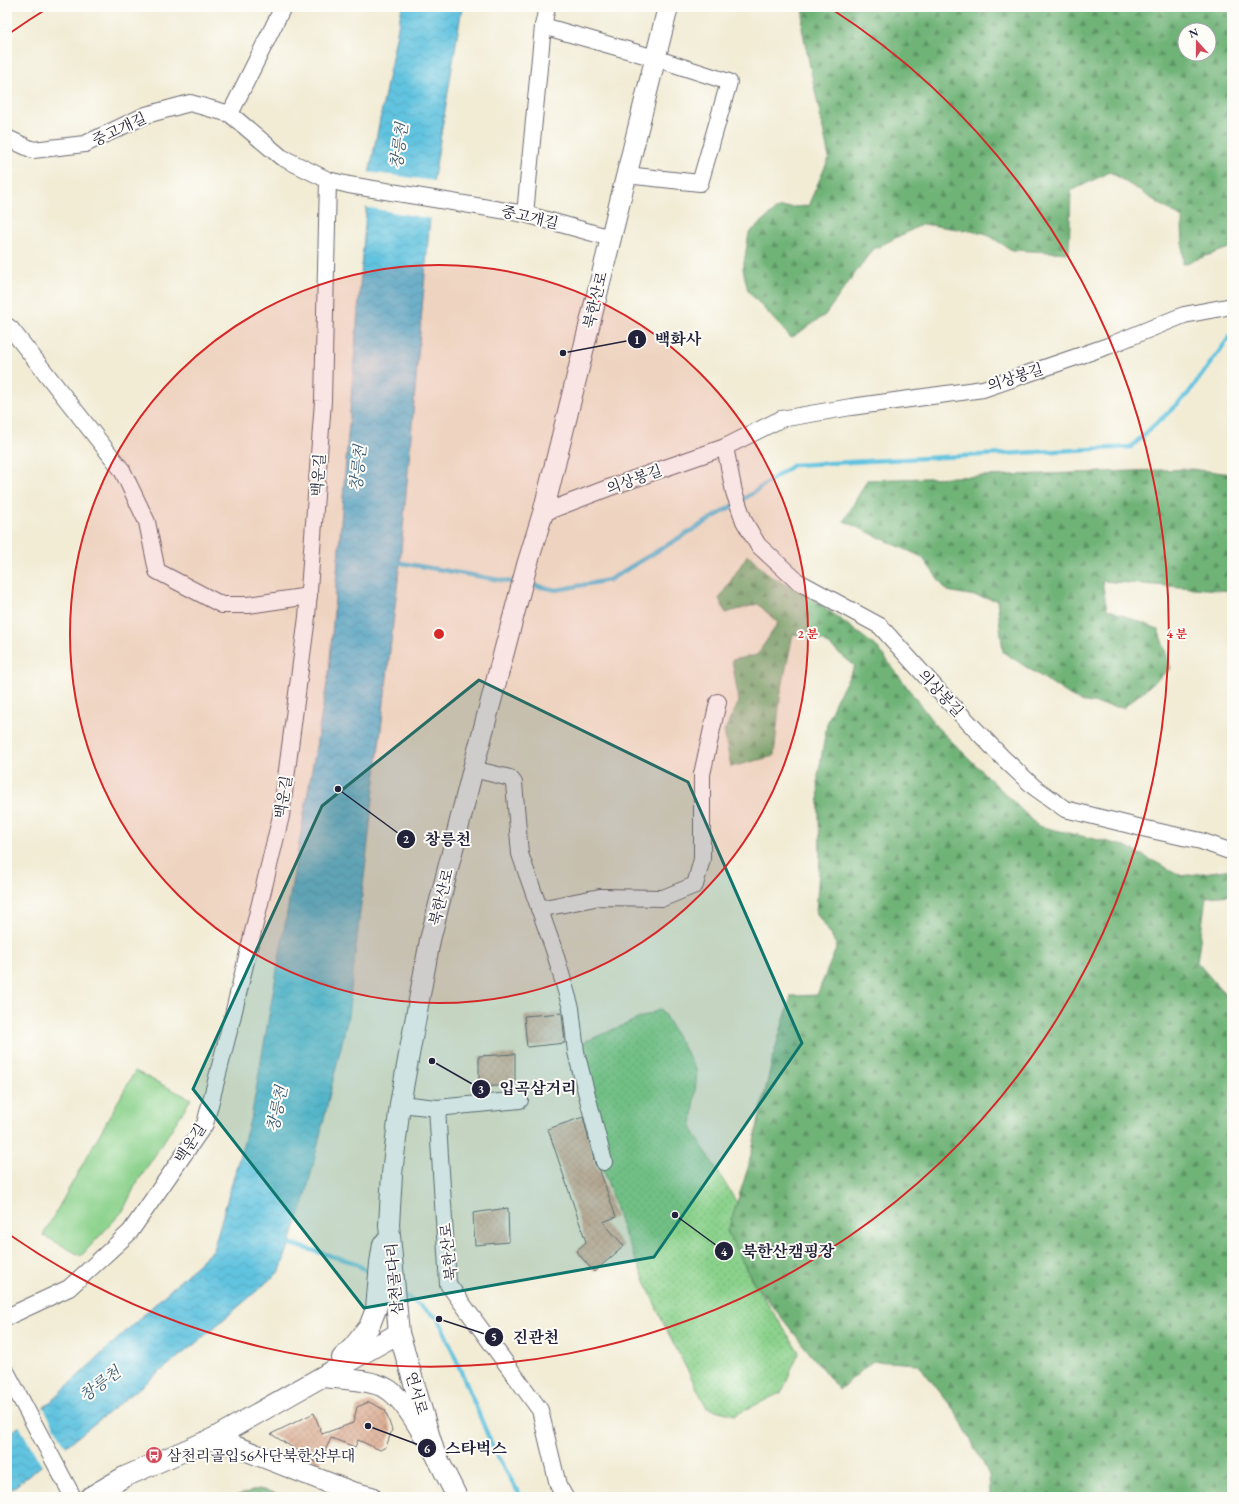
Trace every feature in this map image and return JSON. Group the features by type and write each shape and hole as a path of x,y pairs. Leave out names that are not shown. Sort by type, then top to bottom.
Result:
{"main road":[{"name":"북한산로","path":"389,1225 392,1174 400,1104 430,940 527,565 543,513 668,7"},
{"path":"322,1377 353,1347 369,1327 376,1309 381,1249 389,1225"},
{"name":"삼천골다리","path":"389,1225 399,1333"},
{"path":"90,1497 124,1477 214,1438 399,1333"},
{"name":"연서로","path":"399,1333 434,1451 457,1497"},
{"path":"322,1377 372,1383 387,1389 412,1416 434,1451"},
{"path":"214,1438 352,1492 371,1497"}],"street":[{"path":"230,114 283,7"},
{"path":"525,214 543,26 547,7"},
{"path":"543,26 655,58 730,82 700,183 626,175"},
{"name":"중고개길","path":"7,138 33,150 86,144 146,115 190,103 230,114 281,157 328,180 349,185 525,214 611,238"},
{"name":"백운길","path":"7,1317 69,1288 130,1232 205,1124 281,816 307,617 323,401 328,180"},
{"name":"의상봉길","path":"543,513 608,488 725,447 781,419 851,407 983,388 1108,346 1184,315 1232,306"},
{"path":"7,326 11,329 122,470 147,522 157,571 222,605 248,605 309,596"},
{"name":"의상봉길","path":"725,447 734,492 744,521 758,545 797,581 880,626 1002,758 1034,787 1065,809 1201,841 1232,852"},
{"path":"539,909 600,897 663,898 695,885 702,858 702,774 718,702"},
{"path":"474,769 510,778 514,783 520,854 554,950 571,1008 576,1052 604,1162"},
{"path":"400,1104 437,1108 520,1100"},
{"name":"북한산로","path":"437,1108 448,1284 540,1410 558,1485 565,1497"},
{"path":"7,1373 73,1497"}],"highlighted area":[{"path":"479,680 688,782 802,1043 654,1257 364,1308 193,1089 322,806"}],"green space":[{"path":"804,7 1232,7 1232,247 1183,264 1182,218 1110,172 1071,191 1069,253 1012,250 984,233 923,224 872,250 825,315 791,338 748,291 743,269 749,233 778,208 808,206 829,158 802,28"},
{"path":"1191,469 1232,474 1232,591 1102,581 1107,609 1158,629 1171,668 1123,708 1079,701 1003,652 997,600 947,591 922,557 844,521 867,480"},
{"path":"748,554 771,577 811,597 878,648 936,726 1038,826 1125,846 1182,876 1232,869 1232,895 1206,897 1197,962 1230,1000 1232,999 1232,1497 990,1497 989,1475 957,1414 918,1364 873,1361 839,1390 754,1283 727,1233 748,1168 773,1056 791,996 817,995 837,946 816,912 820,856 818,776 827,724 835,702 855,666 824,641 793,634 780,698 774,756 731,767 724,731 739,702 732,660 757,655 778,623 758,604 726,613 719,599"},
{"path":"661,1009 697,1071 692,1129 737,1203 728,1233 752,1280 799,1352 782,1392 735,1415 707,1408 664,1325 622,1228 569,1061 584,1042"},
{"path":"135,1071 191,1099 135,1186 123,1211 81,1256 43,1235"},
{"path":"259,1489 291,1497 232,1497"}],"water":[{"path":"402,7 462,7 433,183 400,563 348,1017 305,1199 280,1271 196,1343 7,1493 7,1436 48,1404 213,1250 252,1113 329,672 369,175"}],"pier":[{"path":"367,172 435,181 432,219 364,207"},
{"path":"42,1405 67,1449 43,1468 18,1424"}],"building":[{"path":"562,1013 565,1043 527,1047 524,1016"},
{"path":"515,1054 515,1085 479,1087 479,1056"},
{"path":"583,1117 595,1164 600,1171 616,1217 603,1222 624,1246 594,1272 576,1251 586,1242 548,1129"},
{"path":"508,1208 509,1242 475,1245 473,1213"},
{"path":"369,1402 385,1410 392,1430 386,1447 380,1450 358,1440 355,1447 331,1438 319,1464 271,1434 314,1413 322,1434 353,1423 357,1407"}],"waterway":[{"path":"741,501 793,465 1131,447 1187,395 1232,334"},
{"path":"526,584 557,590 609,580 734,505"},
{"path":"396,562 517,583"},
{"path":"285,1242 355,1263 373,1275"},
{"path":"401,1293 439,1319 494,1450 521,1497"}],"place":[{"name":"백화사","path":"563,353"},
{"name":"창릉천","path":"338,789"},
{"name":"입곡삼거리","path":"432,1061"},
{"name":"북한산캠핑장","path":"675,1215"},
{"name":"진관천","path":"439,1319"},
{"name":"스타벅스","path":"368,1426"},
{"name":"삼천리골입56사단북한산부대","path":"154,1455"}]}
